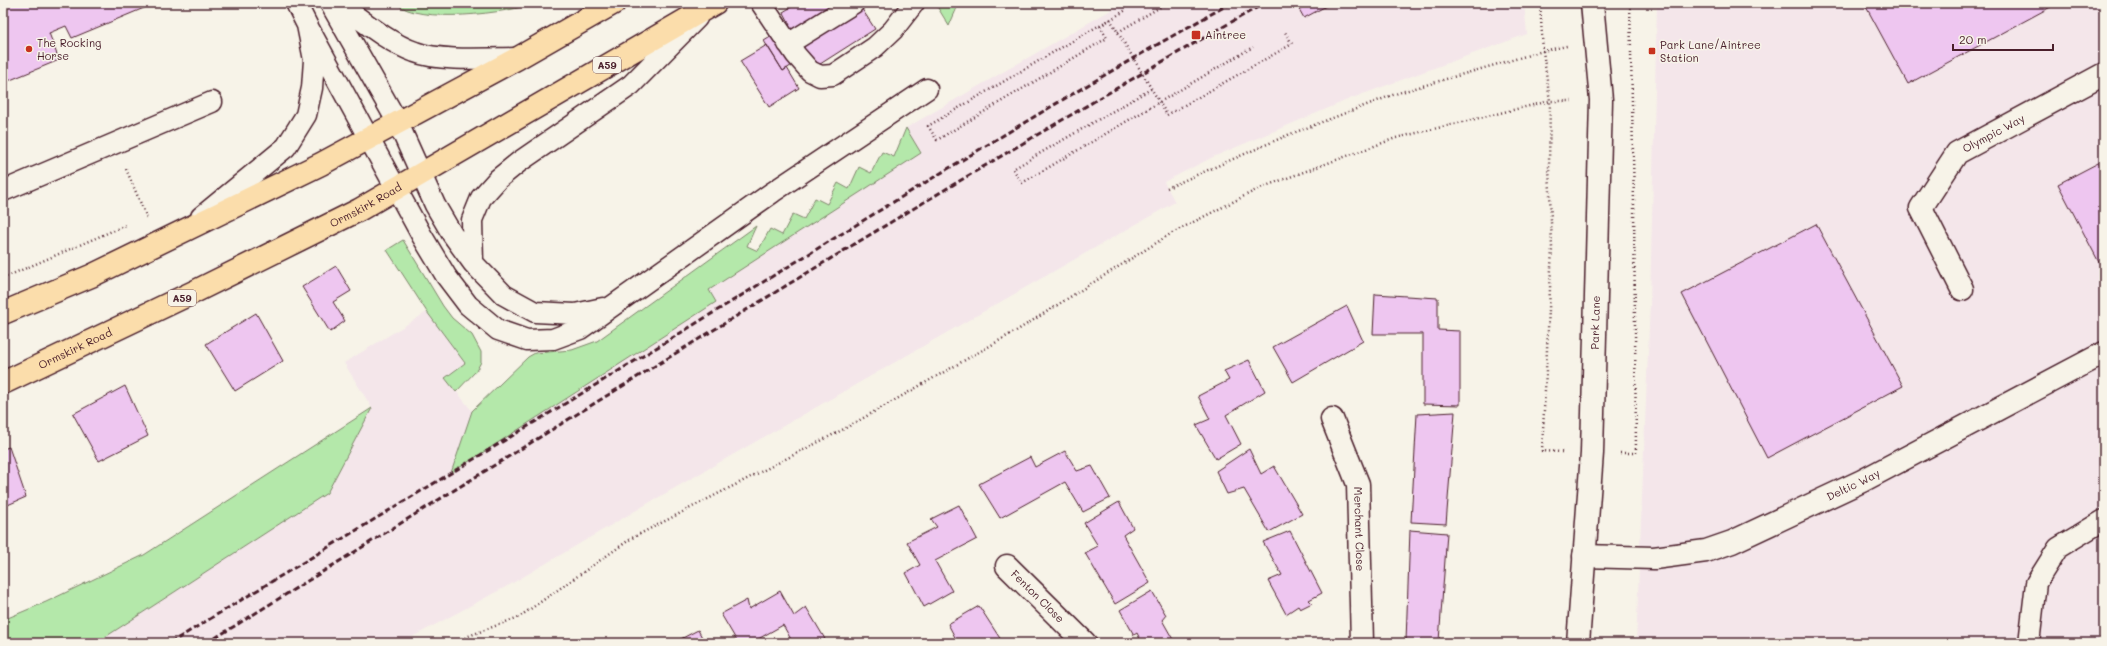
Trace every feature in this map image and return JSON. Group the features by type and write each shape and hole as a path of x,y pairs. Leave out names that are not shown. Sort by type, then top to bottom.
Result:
{"highway":[{"path":"3,313 92,276 159,244 191,226 321,164 518,58 614,3"},
{"name":"Ormskirk Road","path":"3,383 203,288 359,210 711,6"}],"street":[{"name":"Park Lane","path":"1578,643 1592,453 1601,100 1592,7"},
{"name":"Olympic Way","path":"1962,289 1921,208 1957,152 2104,74"},
{"name":"Deltic Way","path":"1584,556 1654,558 1706,551 1732,542 1862,481 2104,353"},
{"name":"Merchant Close","path":"1332,419 1358,484 1362,643"},
{"name":"Fenton Close","path":"1007,566 1085,643"}],"lane":[{"path":"296,3 369,139 446,276 468,305 498,330 527,340 553,339 580,329 774,192 927,89"},
{"path":"330,3 398,123 420,174 452,234 473,264 504,295 534,312 575,314 614,305"},
{"path":"338,3 402,47 417,53 451,58 518,58"},
{"path":"761,3 788,44 810,71 820,76 833,75 875,47 889,34 914,3"},
{"path":"788,44 854,3"},
{"path":"473,264 472,220 481,198 498,179 519,162 632,85 711,6"},
{"path":"191,226 286,147 306,115 312,88 314,60 307,25"},
{"path":"3,191 212,102"},
{"path":"2029,643 2036,583 2058,548 2104,520"}],"path":[{"path":"1118,32 1167,3"},
{"path":"1540,3 1543,51 1550,101 1549,166 1552,248 1542,451 1592,453 1636,453 1634,204 1630,4"},
{"path":"1126,10 1113,18 1106,22 1100,26 1107,38 937,140 928,126 1110,19 1114,25 1151,89 1167,115 1292,44 1285,32"},
{"path":"1167,188 1288,135 1398,94 1543,51 1596,40"},
{"path":"1151,89 1013,169 1022,183 1253,47"},
{"path":"450,643 519,617 632,538 844,430 1016,331 1172,233 1260,188 1396,138 1550,101 1601,100"},
{"path":"114,144 159,244"}],"shaded area":[{"path":"1123,3 1524,3 1527,34 1352,98 1213,157 1164,182 1175,202 652,501 511,584 401,643 96,643 327,493 372,408 344,363 427,312 465,363 446,378 472,411 528,357 535,353 572,350 597,341 756,226 747,246 758,251 770,229 782,235 793,214 804,219 815,198 827,204 838,183 849,189 859,167 871,173 882,152 894,157 906,128"},
{"path":"1657,3 2104,3 2104,643 1636,643 1650,303"}],"green space":[{"path":"396,3 536,3 523,7 485,13 442,15 423,14 407,10"},
{"path":"935,3 959,3 949,26"},
{"path":"906,128 921,153 709,290 716,302 451,473 472,411 528,357 535,353 572,350 597,341 756,226 747,246 758,251 770,229 782,235 793,214 804,219 815,198 827,204 838,183 849,189 859,167 871,173 882,152 894,157"},
{"path":"403,240 443,306 452,318 472,335 481,352 481,362 476,371 456,392 445,378 465,363 427,312 387,250"},
{"path":"372,408 327,493 96,643 3,643 3,620 46,602 144,555"}],"building":[{"name":"The Rocking Horse","path":"3,3 156,3 72,38 66,26 49,33 59,60 3,83"},
{"path":"798,3 858,3 875,29 817,66 809,54 783,71 764,41 790,25 783,12"},
{"path":"1311,3 1327,3 1328,5 1304,18 1299,9"},
{"path":"1864,3 2058,3 1908,84"},
{"path":"767,45 783,71 787,68 799,88 769,107 740,61"},
{"path":"2104,160 2104,272 2058,184"},
{"path":"1816,224 1903,386 1767,458 1682,294"},
{"path":"336,266 351,291 333,302 345,321 330,332 302,287"},
{"path":"1375,294 1438,298 1438,330 1460,331 1460,405 1423,404 1423,334 1373,334"},
{"path":"1347,306 1363,341 1293,382 1273,347"},
{"path":"256,313 283,361 235,391 206,344"},
{"path":"1249,360 1265,391 1226,415 1241,444 1216,459 1196,425 1210,419 1198,396 1229,380 1224,371"},
{"path":"125,386 148,436 99,461 73,414"},
{"path":"1455,412 1446,524 1411,522 1417,414"},
{"path":"9,447 26,497 3,507 3,449"},
{"path":"1249,449 1261,474 1274,466 1302,514 1269,532 1244,489 1227,494 1216,471"},
{"path":"1065,451 1077,471 1092,466 1110,498 1083,512 1065,482 1000,518 979,484 1030,457 1035,467"},
{"path":"1119,502 1133,528 1123,535 1150,583 1115,604 1085,553 1098,546 1084,523"},
{"path":"959,505 977,539 935,561 952,591 924,607 906,573 920,565 907,542 937,527 931,519"},
{"path":"1410,530 1447,533 1439,641 1406,641"},
{"path":"1290,531 1322,593 1309,600 1312,603 1300,609 1298,606 1286,614 1268,581 1282,575 1263,542"},
{"path":"780,591 794,616 806,607 825,639 818,643 793,643 783,625 751,643 738,643 721,614 747,600 749,609"},
{"path":"1152,591 1166,615 1162,620 1175,643 1142,643 1137,633 1134,635 1120,610"},
{"path":"979,606 1003,643 958,643 948,624"},
{"path":"698,630 705,643 673,643"}],"railway":[{"path":"170,643 992,142 1231,3"},
{"path":"207,643 601,399 865,238 998,158 1265,3"}],"place":[{"name":"Aintree","path":"1196,35"},
{"name":"The Rocking Horse","path":"29,49"},
{"name":"Park Lane/Aintree Station","path":"1652,51"}]}
